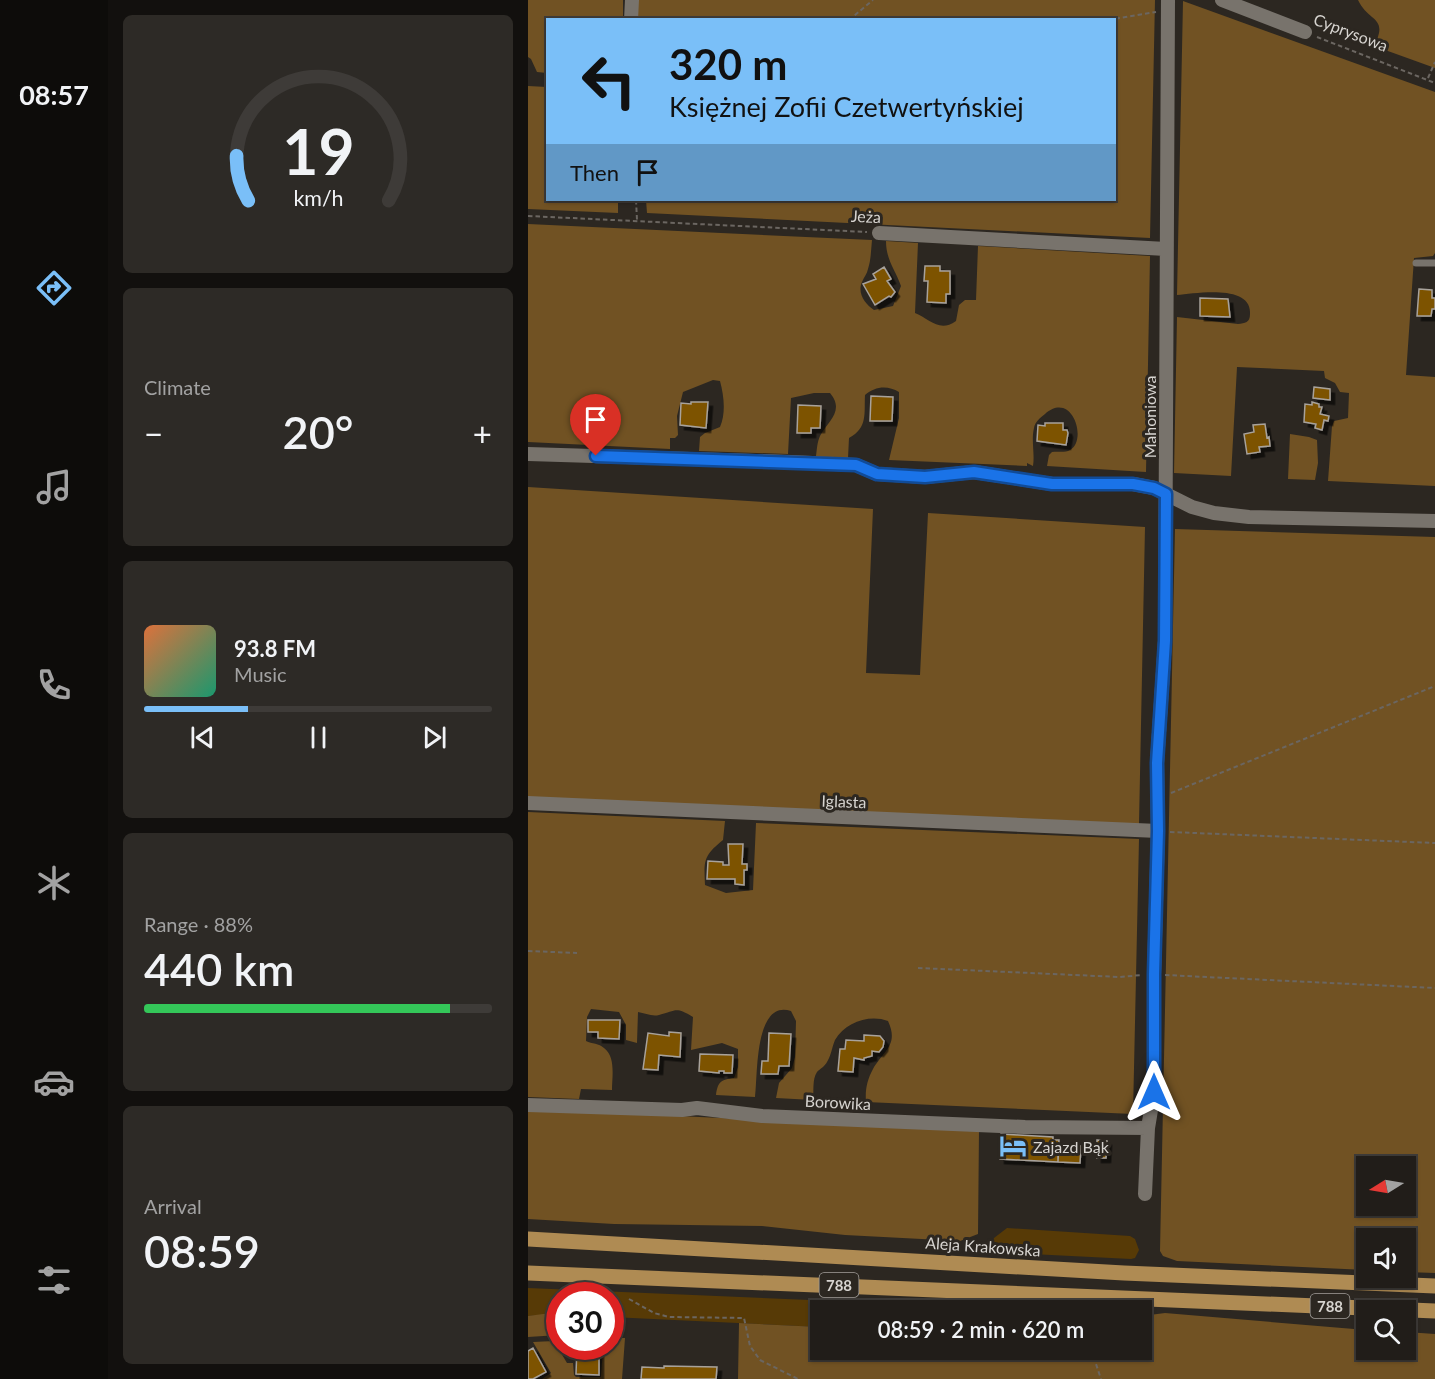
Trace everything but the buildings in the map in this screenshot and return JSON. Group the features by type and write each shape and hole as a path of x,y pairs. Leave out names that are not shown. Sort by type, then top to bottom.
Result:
{"main road":[{"name":"Aleja Krakowska","path":"528,1239 1124,1273 1435,1286"},
{"name":"788","path":"528,1273 1435,1311"}],"street":[{"path":"632,0 632,18"},
{"name":"Cyprysowa","path":"1222,0 1305,32"},
{"name":"Mahoniowa","path":"1145,1194 1148,1128 1154,1092 1158,752 1165,641 1168,5"},
{"name":"Jeża","path":"879,233 1166,249"},
{"path":"528,454 856,465 877,474 925,477 974,472 1052,484 1133,484 1154,488 1192,507 1214,513 1249,517 1435,521"},
{"name":"Iglasta","path":"528,803 1158,831"},
{"name":"Borowika","path":"528,1105 682,1110 697,1108 762,1116 1025,1127 1148,1128"}],"lane":[{"path":"1416,263 1435,263"}],"path":[{"path":"851,18 873,0"},
{"path":"1116,18 1168,5"},
{"name":"Cyprysowa","path":"1305,32 1435,82"},
{"path":"1428,79 1435,62"},
{"path":"636,201 637,220"},
{"name":"Jeża","path":"528,216 879,233"},
{"path":"1158,798 1435,686"},
{"path":"1158,831 1435,843"},
{"path":"528,951 577,953"},
{"path":"918,968 1120,977 1154,974 1435,987"},
{"path":"630,1299 669,1317 744,1318 750,1346 760,1360 798,1379"},
{"path":"1095,1360 1101,1379"}],"shaded area":[{"path":"528,0 623,0 623,18 546,18 546,73 537,72 528,57"},
{"path":"638,0 1155,0 1150,238 647,213 646,201 1116,201 1116,18 638,18"},
{"path":"1358,0 1435,0 1435,68 1374,46 1378,36 1378,24"},
{"path":"1183,1 1435,92 1435,253 1433,256 1414,258 1406,375 1435,377 1435,486 1328,481 1332,426 1334,421 1348,418 1349,393 1340,392 1335,383 1325,378 1324,371 1237,367 1231,476 1174,473 1177,317 1238,324 1245,323 1250,317 1248,304 1233,294 1209,292 1177,295"},
{"path":"528,86 546,87 546,201 618,201 618,213 528,209"},
{"path":"528,224 872,240 869,266 860,290 865,301 874,310 893,306 901,286 889,259 886,241 918,243 915,313 935,324 945,326 956,321 959,305 965,300 976,300 978,246 1150,256 1146,472 1047,466 1049,455 1052,452 1064,452 1075,445 1077,428 1070,412 1063,408 1055,408 1035,424 1033,466 1027,463 1027,466 889,460 899,418 899,392 886,388 877,388 865,395 864,419 859,430 849,438 848,458 816,456 820,436 836,411 834,399 830,393 814,393 791,398 788,454 699,451 700,437 720,427 723,416 720,381 713,380 683,392 677,416 678,435 670,438 670,449 528,442"},
{"path":"1290,434 1317,440 1318,463 1315,480 1288,479"},
{"path":"528,487 873,509 866,673 920,675 928,513 1145,527 1139,824 528,797"},
{"path":"1175,529 1435,537 1435,1273 1416,1272 1416,1228 1356,1228 1356,1270 1177,1261 1163,1256 1160,1251"},
{"path":"528,812 725,821 723,840 712,850 706,860 705,885 726,893 753,890 756,823 1139,839 1133,1114 866,1102 869,1077 889,1047 892,1036 888,1021 874,1018 851,1024 839,1034 830,1057 815,1075 813,1100 776,1098 779,1083 792,1068 795,1057 796,1021 791,1011 779,1010 770,1016 764,1027 758,1057 755,1097 716,1095 721,1082 734,1078 738,1067 738,1049 722,1043 691,1050 693,1017 682,1011 676,1010 654,1016 638,1012 637,1043 626,1040 626,1025 619,1012 591,1009 587,1017 586,1041 602,1046 608,1052 612,1068 612,1090 581,1089 579,1099 528,1097"},
{"path":"528,1109 979,1130 978,1234 960,1241 845,1235 762,1226 614,1224 528,1219"},
{"path":"1007,1228 1130,1236 1135,1239 1139,1250 1135,1258 1131,1259 989,1252 994,1238"},
{"path":"528,1288 546,1289 546,1315 528,1316"},
{"path":"624,1292 812,1300 810,1300 810,1327 624,1318"},
{"path":"1165,1313 1356,1329 1356,1360 1416,1360 1416,1333 1435,1334 1435,1379 738,1379 739,1323 810,1327 810,1360 1152,1360 1152,1315"},
{"path":"546,1314 546,1336 528,1337 528,1316"},
{"path":"546,1341 546,1360 565,1360 567,1363 573,1363 576,1377 601,1377 602,1360 623,1360 622,1379 542,1379 551,1373 533,1342"}],"place":[{"name":"Zajazd Bąk","path":"1013,1146"}],"route":[{"path":"596,456 856,465 877,474 925,477 974,472 1052,484 1133,484 1154,488 1166,494 1165,641 1157,763 1154,1092"}]}
